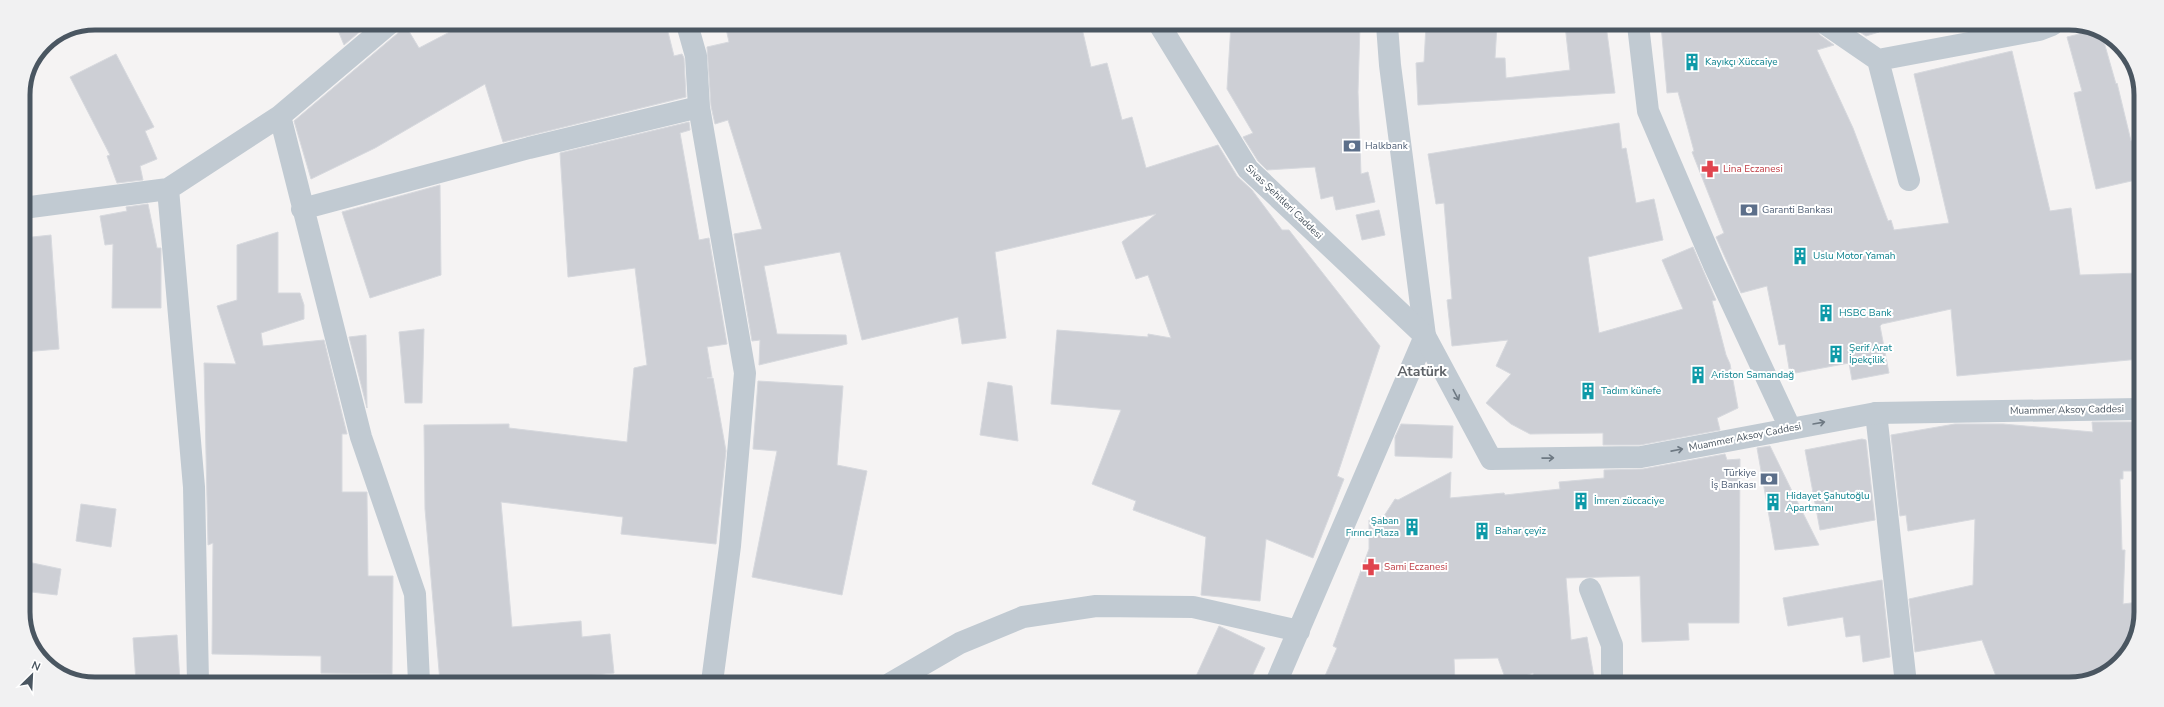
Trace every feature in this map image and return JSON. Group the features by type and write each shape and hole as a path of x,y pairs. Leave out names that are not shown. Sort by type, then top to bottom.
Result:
{"street":[{"path":"30,207 168,189 280,116 382,30"},
{"path":"690,30 696,56 699,107 745,373 730,546 713,677"},
{"name":"Sivas Şehitleri Caddesi","path":"1163,30 1248,169 1425,336"},
{"path":"1279,677 1425,336 1390,65 1387,30"},
{"path":"1639,30 1648,110 1714,265 1790,428"},
{"path":"1834,30 1878,60 1909,180"},
{"path":"1878,60 2039,30"},
{"path":"302,209 529,148 699,107"},
{"path":"280,116 302,209 361,437 415,594 419,677"},
{"path":"168,189 194,487 198,677"},
{"name":"Muammer Aksoy Caddesi","path":"1425,336 1491,459 1641,457 1876,413 2134,409"},
{"path":"1876,413 1905,677"},
{"path":"1590,589 1612,645 1612,677"},
{"path":"900,677 960,643 1023,617 1096,606 1194,607 1299,631"}],"building":[{"path":"338,30 362,30 344,45"},
{"path":"399,30 408,30 419,48 454,30 668,30 674,56 682,54 684,58 686,97 503,142 485,84 375,148 311,179 294,121 398,33"},
{"path":"726,30 1082,30 1091,67 1107,63 1122,120 1132,117 1146,168 1218,145 1237,176 1252,190 1282,230 1289,230 1380,346 1337,476 1344,479 1313,558 1266,539 1260,601 1201,595 1206,537 1133,510 1136,501 1092,484 1121,410 1051,404 1057,330 1148,337 1148,334 1171,338 1148,275 1136,279 1122,242 1156,214 995,252 1006,338 962,344 958,317 862,340 840,252 764,266 777,334 846,335 847,344 759,365 760,340 752,341 734,234 762,229 728,120 715,124 711,106 707,47 729,42"},
{"path":"1231,30 1360,30 1358,92 1361,174 1368,172 1375,202 1336,210 1333,196 1321,199 1315,167 1267,170 1258,161 1243,137 1253,133 1227,89"},
{"path":"1426,30 1497,30 1495,58 1505,58 1506,78 1570,70 1566,30 1607,30 1615,93 1418,105 1416,63 1424,62"},
{"path":"1661,30 1818,30 1820,35 1834,45 1817,50 1853,128 1888,221 1891,220 1894,230 1949,223 1914,74 2012,51 2050,211 2071,208 2080,275 2134,273 2134,360 1957,376 1951,309 1882,324 1880,326 1889,373 1852,380 1849,363 1790,374 1785,344 1779,345 1767,286 1741,293 1716,237 1724,233 1692,152 1694,151 1678,92 1667,93"},
{"path":"1857,30 1879,30 1879,32 1866,36"},
{"path":"2086,32 2103,40 2116,84 2117,83 2131,141 2134,140 2134,180 2096,189 2074,93 2082,91 2067,37"},
{"path":"116,54 154,127 145,131 157,159 140,166 143,180 117,183 107,156 110,155 70,77"},
{"path":"689,122 690,130 680,133 699,240 709,238 727,344 707,347 712,377 707,378 713,378 726,451 716,544 621,534 623,517 501,502 512,627 581,621 582,637 610,634 614,673 586,677 440,677 425,509 424,425 509,424 509,428 627,442 634,368 647,365 635,268 568,277 560,153"},
{"path":"1619,123 1622,149 1626,148 1636,203 1654,199 1663,240 1588,257 1599,333 1683,309 1662,260 1693,247 1716,300 1712,301 1726,355 1730,364 1738,408 1717,418 1720,430 1640,445 1603,445 1603,433 1530,434 1511,424 1486,403 1511,374 1496,366 1508,340 1452,346 1447,300 1452,299 1444,203 1436,204 1428,154"},
{"path":"440,185 441,275 370,298 342,212"},
{"path":"148,204 157,248 161,248 161,308 112,308 113,244 105,245 100,216 127,211 126,207"},
{"path":"1379,210 1385,235 1362,240 1356,215"},
{"path":"278,232 278,293 300,293 304,305 304,319 261,333 263,346 324,340 347,434 342,434 342,492 367,492 368,576 393,576 392,674 321,673 321,656 212,654 213,543 208,545 204,363 236,364 217,306 237,300 237,245"},
{"path":"51,235 59,349 30,351 30,237"},
{"path":"424,329 422,403 405,403 399,332"},
{"path":"366,335 367,408 349,337"},
{"path":"758,381 843,386 837,465 867,471 842,595 752,577 777,451 753,449"},
{"path":"988,382 1012,386 1018,441 980,435"},
{"path":"2092,422 2134,422 2134,471 2123,471 2123,479 2120,479 2122,550 2125,550 2123,604 2134,603 2132,629 2123,648 2109,664 2102,668 2090,674 2069,677 1996,677 1982,640 1915,652 1909,599 1973,585 1975,519 1908,531 1906,515 1900,516 1891,435 1955,424 2003,424 2093,432"},
{"path":"1401,424 1453,426 1452,458 1395,456 1395,437"},
{"path":"1862,439 1866,440 1875,520 1820,530 1805,450"},
{"path":"1770,446 1819,545 1775,550 1757,448"},
{"path":"1725,454 1727,460 1740,459 1739,623 1688,623 1689,640 1642,642 1640,576 1566,578 1571,640 1587,637 1594,677 1534,677 1533,673 1523,677 1505,677 1498,658 1454,659 1455,677 1325,677 1337,648 1333,646 1369,549 1369,520 1384,516 1395,499 1398,500 1451,472 1450,498 1504,493 1505,495 1560,489 1559,482 1604,478 1604,470 1643,469"},
{"path":"81,504 116,509 111,547 76,541"},
{"path":"30,562 61,569 57,595 30,592"},
{"path":"1882,580 1890,657 1863,662 1860,635 1846,637 1843,617 1788,626 1783,598"},
{"path":"1219,626 1265,648 1252,677 1196,677"},
{"path":"177,635 180,677 136,677 133,638"}],"place":[{"name":"Kayıkçı Xüccaiye","path":"1692,62"},
{"name":"Halkbank","path":"1352,146"},
{"name":"Lina Eczanesi","path":"1710,169"},
{"name":"Garanti Bankası","path":"1749,210"},
{"name":"Uslu Motor Yamah","path":"1800,256"},
{"name":"HSBC Bank","path":"1826,313"},
{"name":"Şerif Arat İpekçilik","path":"1836,354"},
{"name":"Ariston Samandağ","path":"1698,375"},
{"name":"Tadım künefe","path":"1588,391"},
{"name":"Türkiye İş Bankası","path":"1769,479"},
{"name":"İmren züccaciye","path":"1581,501"},
{"name":"Hidayet Şahutoğlu Apartmanı","path":"1773,502"},
{"name":"Şaban Fırıncı Plaza","path":"1412,527"},
{"name":"Bahar çeyiz","path":"1482,531"},
{"name":"Sami Eczanesi","path":"1371,567"}],"district":[{"name":"Atatürk","path":"1422,371"}]}
